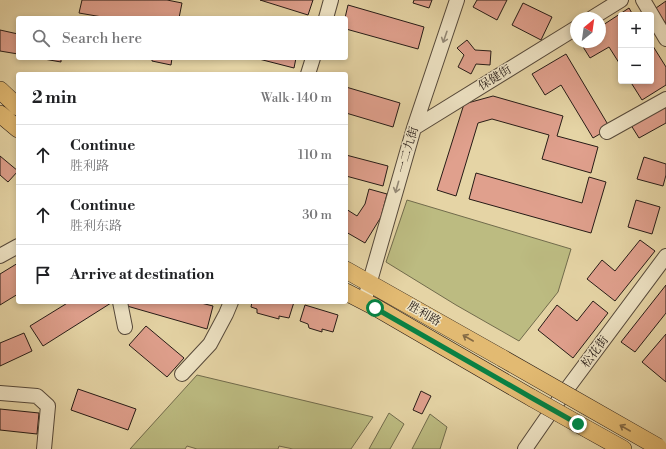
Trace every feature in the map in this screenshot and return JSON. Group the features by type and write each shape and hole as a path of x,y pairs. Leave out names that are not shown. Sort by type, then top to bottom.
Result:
{"main road":[{"path":"0,90 16,105"},
{"path":"0,114 16,127"},
{"name":"胜利路","path":"348,271 660,448"},
{"name":"胜利路","path":"348,293 623,449"}],"street":[{"path":"327,16 331,0"},
{"name":"一二九街","path":"364,302 414,128 457,0"},
{"path":"602,12 621,0"},
{"path":"643,0 666,39"},
{"name":"保健街","path":"414,128 570,32"},
{"path":"309,72 312,60"},
{"path":"607,132 666,99"},
{"path":"0,256 16,247"},
{"name":"松花街","path":"525,449 561,397 666,256"},
{"path":"120,304 125,327"},
{"path":"182,374 210,344 230,304"},
{"path":"0,393 37,396 48,406 44,449"}],"shaded area":[{"path":"407,200 571,249 558,292 519,341 456,305 386,262"},
{"path":"197,375 373,417 351,449 293,449 279,446 278,449 197,449 187,446 185,449 130,449"},
{"path":"389,413 404,424 390,449 369,449"},
{"path":"430,414 447,427 440,449 412,449"}],"building":[{"path":"82,0 167,0 182,3 179,16 96,16 79,13"},
{"path":"260,0 313,0 308,15"},
{"path":"414,0 432,0 429,8 413,3"},
{"path":"477,0 507,0 497,20 473,7"},
{"path":"666,1 666,23 665,23 656,8"},
{"path":"523,3 552,17 541,40 512,25"},
{"path":"348,5 424,27 418,49 348,30 348,16 345,16"},
{"path":"629,8 631,12 623,12"},
{"path":"618,15 618,61 609,47 590,58 584,48 606,48 606,23"},
{"path":"0,30 16,34 16,54 0,51"},
{"path":"467,40 475,50 491,51 490,65 476,64 471,74 458,67 464,55 457,48"},
{"path":"654,48 666,67 666,85 642,100 632,84 654,84"},
{"path":"566,54 610,128 593,138 561,85 545,95 532,74"},
{"path":"50,60 61,60 61,62"},
{"path":"152,60 172,60 171,65"},
{"path":"263,60 296,60 294,68"},
{"path":"348,88 400,103 393,127 348,114"},
{"path":"493,96 563,116 557,136 598,147 591,173 542,159 549,135 492,119 478,123 456,196 437,190 464,104"},
{"path":"666,101 666,123 639,138 629,122"},
{"path":"0,156 16,169 16,173 8,182 0,175"},
{"path":"348,156 388,166 383,186 348,177"},
{"path":"644,157 666,164 666,175 663,186 637,179"},
{"path":"476,173 582,203 589,177 606,182 591,233 469,199"},
{"path":"369,189 387,194 381,217 365,243 348,233 348,210 357,216 365,204"},
{"path":"636,200 660,207 652,234 628,227"},
{"path":"640,240 655,251 615,301 587,279 602,260 615,271"},
{"path":"16,264 16,295 0,305 0,274"},
{"path":"666,285 666,313 635,352 621,342"},
{"path":"593,301 608,313 573,358 538,330 557,305 577,321"},
{"path":"66,304 109,304 43,346 30,326"},
{"path":"128,304 205,304 213,306 207,329 127,306"},
{"path":"252,304 293,304 289,318 279,316 279,319 257,313 257,309 251,307"},
{"path":"305,305 338,315 333,332 322,329 322,332 309,328 308,324 300,321"},
{"path":"146,326 184,358 167,377 129,345"},
{"path":"24,333 32,351 0,366 0,343"},
{"path":"666,334 666,382 642,362"},
{"path":"78,389 136,409 128,430 71,410"},
{"path":"421,391 431,396 422,414 413,410"},
{"path":"0,409 39,413 37,434 0,430"}],"route":[{"path":"375,308 578,424"}]}
